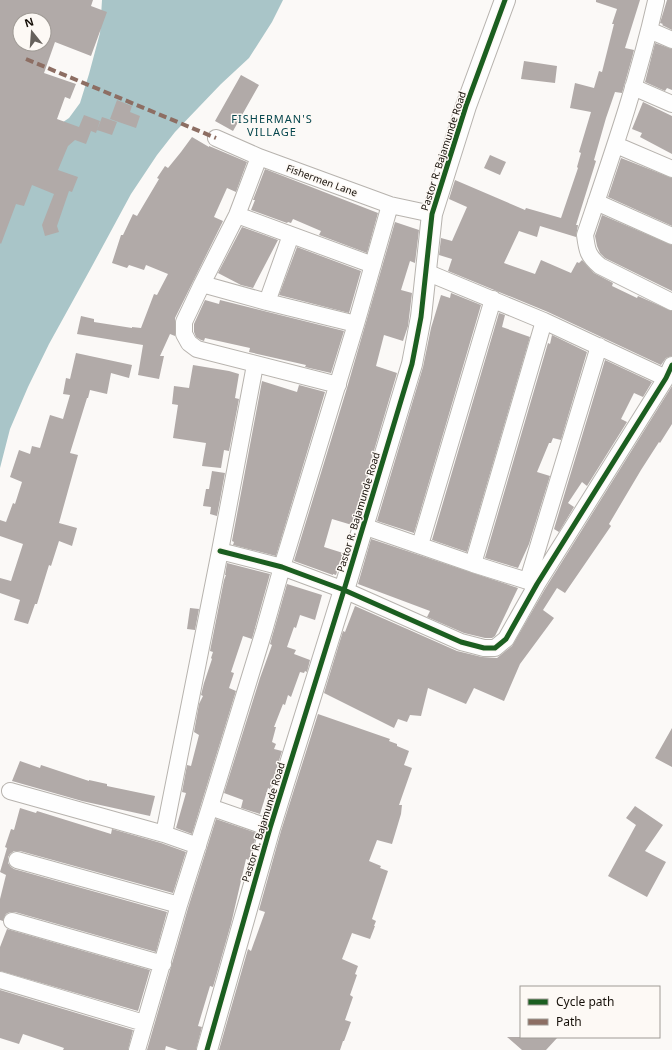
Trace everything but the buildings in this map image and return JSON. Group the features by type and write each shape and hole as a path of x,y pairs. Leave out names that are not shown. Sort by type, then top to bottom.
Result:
{"street":[{"name":"Pastor R. Bajamunde Road","path":"207,1050 270,828 412,364 422,317 432,214 466,106 506,0"},
{"path":"656,1 650,30 616,145 585,236 587,250 591,259 600,266 672,302"},
{"path":"650,30 672,40"},
{"path":"633,87 672,104"},
{"name":"Fishermen Lane","path":"216,138 259,157 390,205 432,214"},
{"path":"616,145 672,169"},
{"path":"259,157 237,215 184,322 184,334 189,343 197,349 338,385"},
{"path":"596,202 672,236"},
{"path":"137,1050 179,905 338,385 390,205"},
{"path":"237,215 373,265"},
{"path":"267,302 291,235"},
{"path":"220,551 282,567 344,590 461,642 484,648 495,648 506,639 533,582 669,372 599,346 493,299 426,272"},
{"path":"202,284 356,324"},
{"path":"420,545 493,299"},
{"path":"473,564 544,321"},
{"path":"533,582 599,346"},
{"path":"164,834 255,365"},
{"path":"363,526 473,564 533,582"},
{"path":"10,791 164,834 198,846"},
{"path":"210,807 270,828"},
{"path":"17,860 179,905"},
{"path":"12,921 163,964"},
{"path":"0,980 144,1023"}],"water":[{"path":"102,0 283,0 272,22 249,58 221,84 175,132 157,155 131,194 49,344 28,387 10,429 0,468 0,165 69,118 80,103 100,33"}],"marked path":[{"path":"26,59 216,138"}],"cycle path":[{"path":"207,1050 270,828 412,364 421,317 432,214 466,106 505,0"},
{"path":"220,551 282,567 344,590 461,642 484,648 495,648 506,639 537,584 666,378 672,365"}],"district":[{"name":"FISHERMAN'S VILLAGE","path":"272,124"}]}
